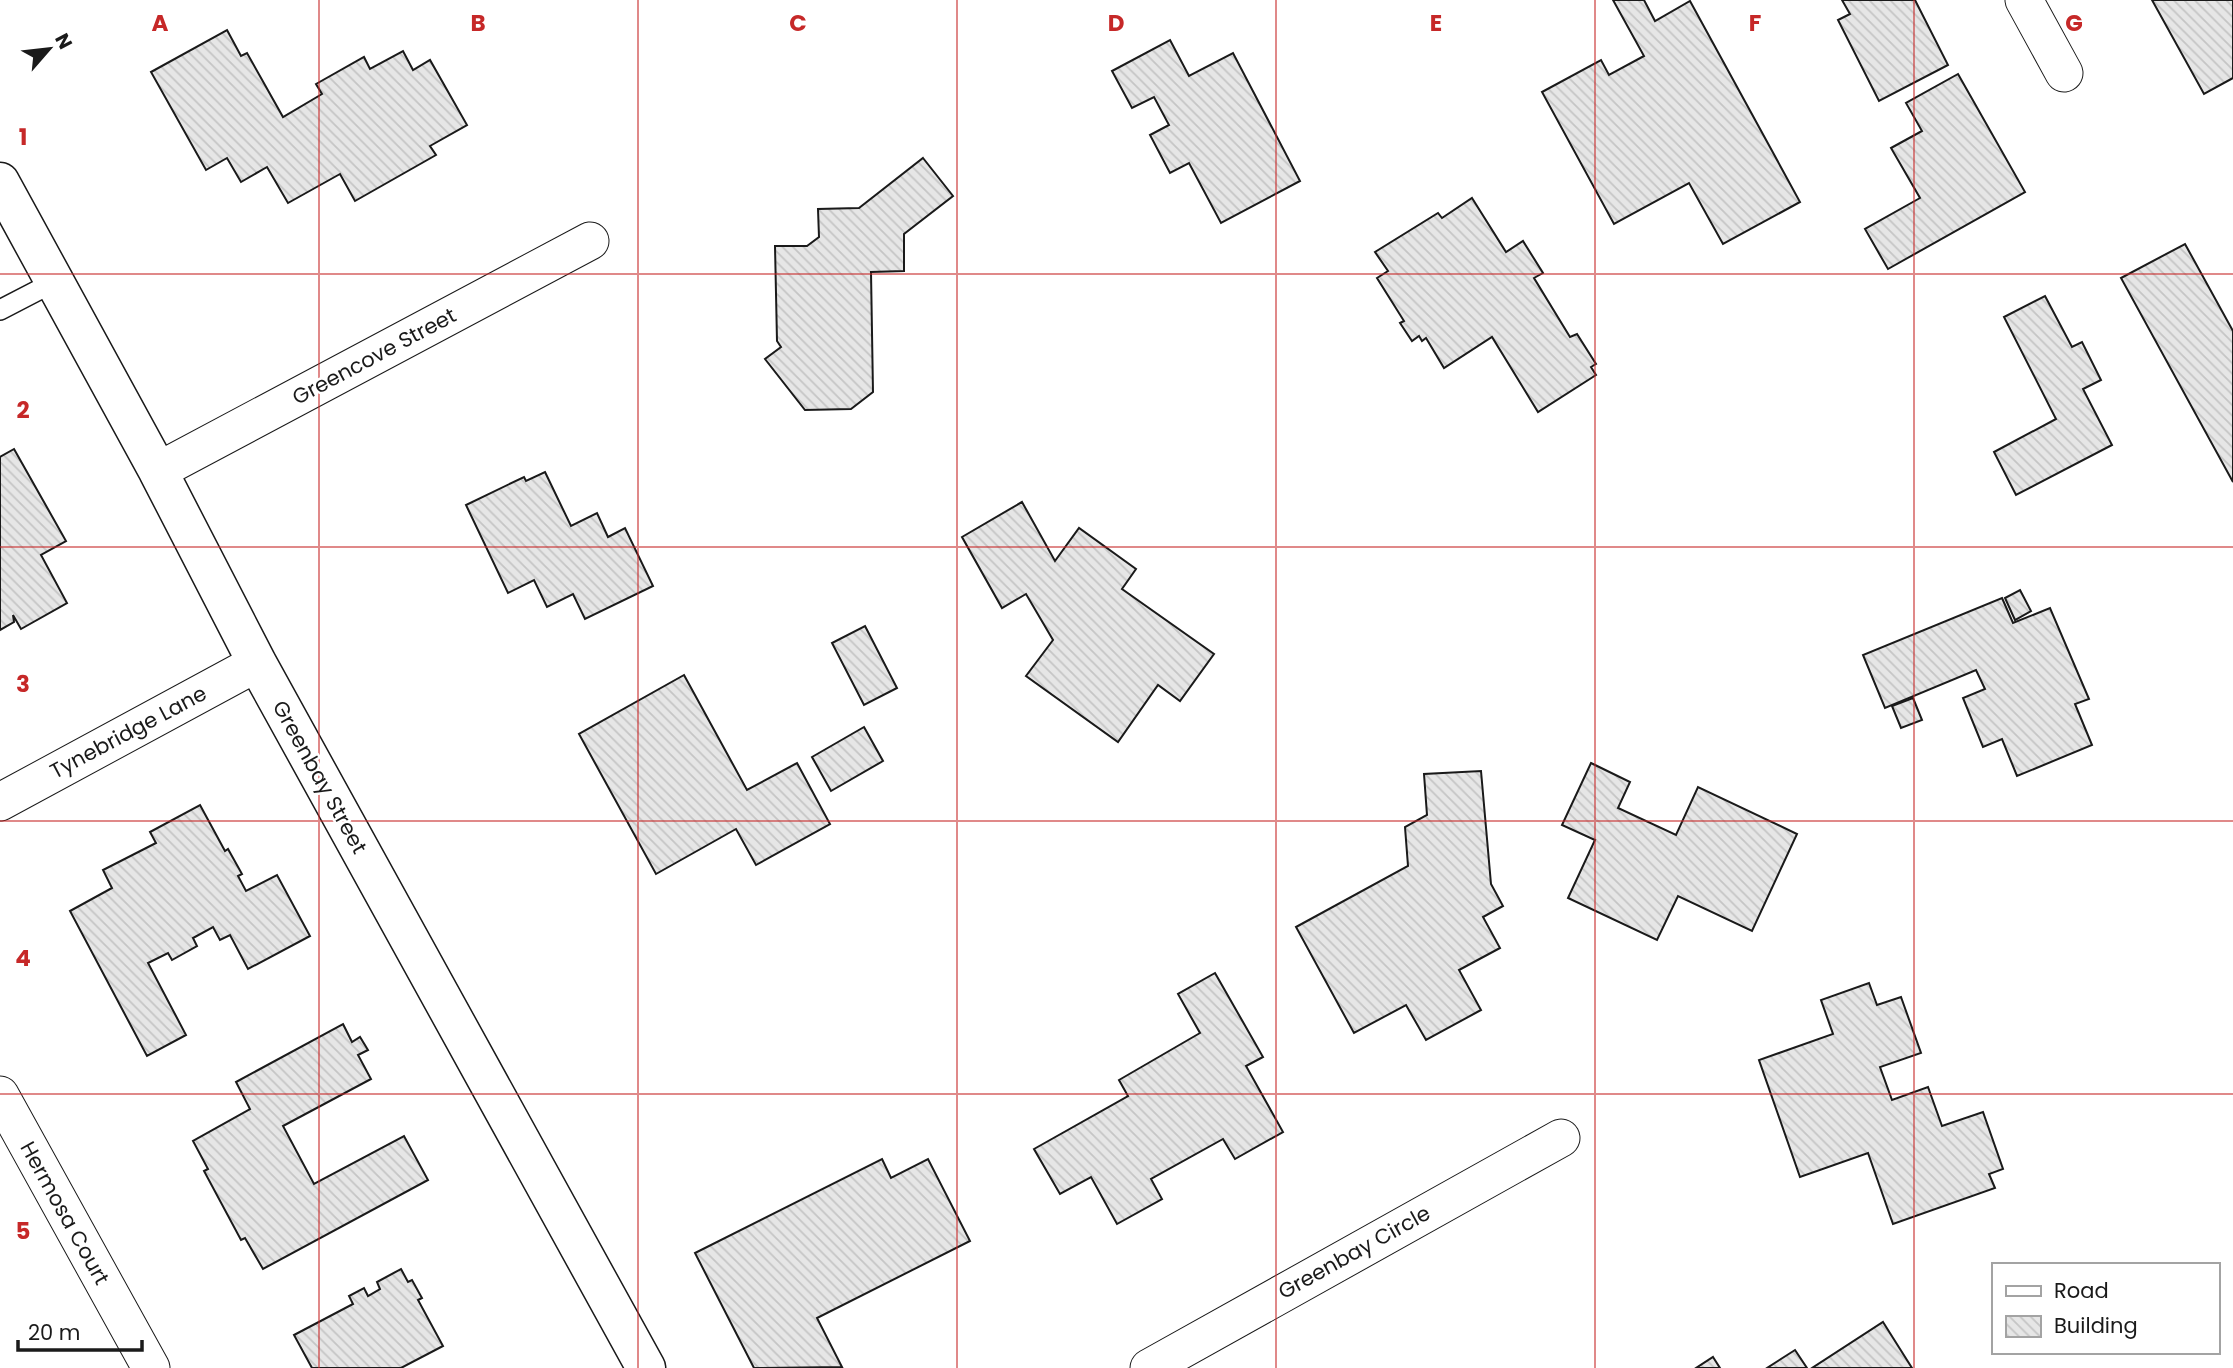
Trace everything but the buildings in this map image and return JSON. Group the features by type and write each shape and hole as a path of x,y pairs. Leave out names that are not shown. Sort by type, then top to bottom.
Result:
{"street":[{"path":"2024,0 2064,73"},
{"name":"Greenbay Street","path":"0,182 158,471 257,663 646,1368"},
{"name":"Greencove Street","path":"158,471 590,241"},
{"name":"Tynebridge Lane","path":"0,802 257,663"},
{"name":"Hermosa Court","path":"0,1095 151,1368"},
{"name":"Greenbay Circle","path":"1149,1368 1561,1138"}],"lane":[{"path":"0,310 54,282"}]}
